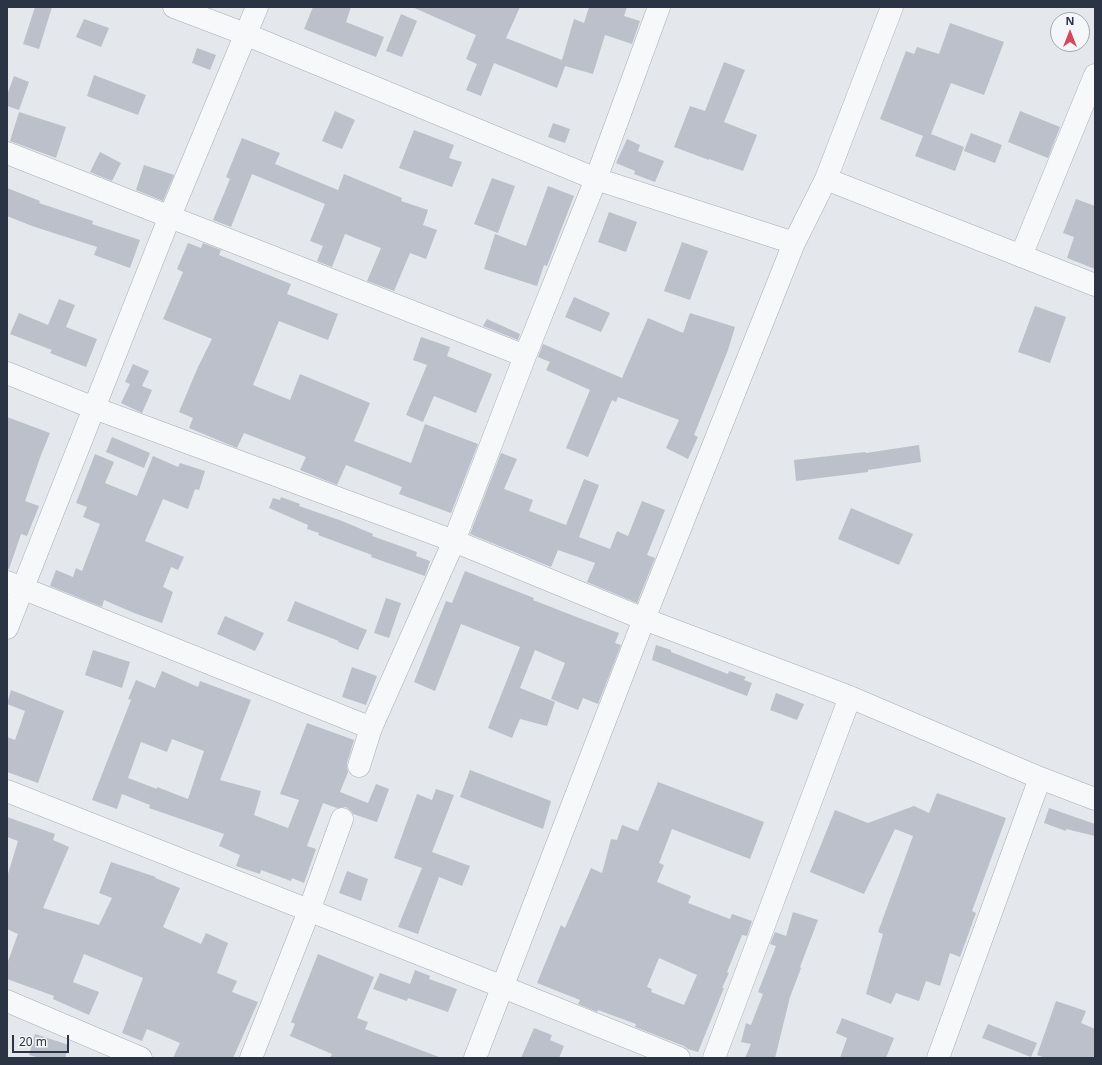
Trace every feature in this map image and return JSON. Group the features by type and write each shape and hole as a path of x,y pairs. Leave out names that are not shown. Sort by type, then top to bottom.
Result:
{"street":[{"path":"174,7 245,34 596,179 794,243"},
{"path":"7,628 15,585 94,408 170,216 257,7"},
{"path":"359,766 371,728 454,541 525,356 596,179 659,7"},
{"path":"475,1058 644,619 794,243 826,179 892,7"},
{"path":"1021,256 1095,75"},
{"path":"7,153 525,356"},
{"path":"826,179 1095,285"},
{"path":"7,373 94,408 454,541 644,619 850,697 1040,778 1095,799"},
{"path":"15,585 371,728"},
{"path":"714,1058 850,697"},
{"path":"938,1058 1040,778"},
{"path":"7,791 679,1058"},
{"path":"252,1058 309,911 342,819"},
{"path":"7,1000 142,1058"}],"building":[{"path":"35,7 52,7 39,49 23,44"},
{"path":"313,7 351,7 346,22 384,37 376,57 304,29"},
{"path":"412,7 520,7 506,38 562,60 574,19 584,23 589,7 627,7 624,16 640,21 632,44 605,35 593,74 565,66 557,88 494,63 481,96 466,90 477,64 466,59 476,35"},
{"path":"401,14 417,21 402,57 386,51"},
{"path":"84,19 109,28 101,47 76,37"},
{"path":"950,23 1004,42 984,95 951,83 931,134 964,147 955,171 915,156 923,136 880,119 906,51 914,54 917,47 939,54"},
{"path":"197,48 216,55 210,70 192,63"},
{"path":"724,62 745,70 724,122 757,135 743,171 674,147 690,106 705,111"},
{"path":"94,75 146,95 138,115 87,96"},
{"path":"14,76 29,82 19,110 7,106 7,95"},
{"path":"335,111 355,120 342,149 322,141"},
{"path":"1020,111 1060,127 1048,158 1008,142"},
{"path":"19,112 66,127 56,158 10,141"},
{"path":"553,123 570,129 565,143 548,137"},
{"path":"414,130 454,145 449,158 462,162 452,187 399,168"},
{"path":"971,133 1002,145 995,163 964,151"},
{"path":"242,138 280,153 275,164 338,190 344,174 402,198 401,201 428,210 423,225 437,230 426,259 410,253 394,291 367,281 381,248 345,234 332,267 317,261 323,246 310,241 325,204 252,174 231,227 213,220 230,179 226,177"},
{"path":"627,139 640,145 638,151 664,161 655,182 634,174 635,171 616,163"},
{"path":"100,152 121,163 112,181 90,172"},
{"path":"144,165 174,175 163,201 136,190"},
{"path":"492,178 515,186 498,233 474,224"},
{"path":"548,186 574,196 547,266 544,265 537,286 484,269 495,234 526,246"},
{"path":"7,188 40,201 39,203 93,221 92,224 140,240 130,268 94,255 97,247 32,226 7,216"},
{"path":"1076,199 1095,206 1095,269 1067,258 1074,237 1063,233"},
{"path":"609,212 637,222 626,252 598,242"},
{"path":"682,242 708,251 690,300 664,291"},
{"path":"188,243 201,248 203,243 221,250 219,255 291,284 287,294 338,314 328,340 279,321 253,385 290,400 300,374 370,403 354,441 411,463 425,424 478,444 451,513 399,494 402,487 346,465 337,485 300,470 306,457 244,433 237,448 189,428 193,418 179,412 198,367 212,339 163,319 183,272 177,269"},
{"path":"574,297 610,313 601,332 565,317"},
{"path":"59,299 75,305 66,327 97,339 86,367 50,353 52,350 10,334 19,313 48,325"},
{"path":"1035,306 1066,317 1050,363 1018,352"},
{"path":"690,313 735,327 728,350 694,435 698,437 688,459 666,448 679,420 618,397 616,402 612,400 588,457 566,448 590,390 546,370 550,362 538,357 543,344 622,378 648,318 683,333"},
{"path":"487,319 520,334 518,340 483,326"},
{"path":"421,337 450,347 447,356 492,374 476,413 434,396 423,422 406,415 427,365 413,360"},
{"path":"133,364 149,371 142,386 152,390 142,413 121,403 130,384 125,382"},
{"path":"7,417 50,433 25,501 39,506 27,536 21,534 9,569 7,568"},
{"path":"112,437 150,453 144,468 106,452"},
{"path":"919,445 921,462 868,470 868,472 796,481 794,460 866,453"},
{"path":"501,453 517,459 504,489 533,500 529,511 566,525 584,479 599,485 579,537 610,549 617,531 628,536 642,501 665,510 647,555 655,558 637,603 587,582 595,563 558,550 551,567 470,534"},
{"path":"95,454 114,462 105,483 137,496 153,456 178,467 180,463 205,471 199,490 195,489 188,509 163,499 145,541 184,557 178,570 171,567 163,587 173,592 162,623 104,600 102,607 50,586 56,570 73,577 76,568 82,571 100,524 83,517 87,507 76,503"},
{"path":"281,497 300,504 299,506 373,534 372,536 417,552 416,556 430,561 425,576 371,557 372,555 318,535 319,533 307,529 308,525 269,508 273,498 280,500"},
{"path":"851,508 913,534 899,565 838,539"},
{"path":"465,571 534,598 533,600 619,633 615,643 621,645 598,704 583,698 578,710 551,699 565,663 535,650 520,688 555,702 547,726 520,719 512,738 488,728 520,647 461,624 435,691 414,682 446,601 452,603"},
{"path":"386,598 401,603 389,638 374,633"},
{"path":"295,601 367,630 358,650 287,621"},
{"path":"225,616 264,633 255,651 217,634"},
{"path":"656,645 728,674 729,671 746,677 744,680 752,683 747,696 652,660"},
{"path":"93,650 130,662 122,688 85,675"},
{"path":"352,667 377,676 366,705 342,697"},
{"path":"162,671 198,687 200,681 251,700 220,780 261,791 254,815 288,828 299,800 280,794 307,723 354,740 347,763 348,772 340,792 368,803 376,784 389,789 377,822 353,814 346,807 337,808 323,803 307,846 316,849 304,883 292,878 291,881 261,870 260,874 236,866 240,855 219,846 224,834 149,808 150,805 122,794 117,809 92,800 131,700 128,699 136,680 155,688","holes":["172,739 204,751 188,799 128,778 141,742 167,752"]},
{"path":"11,690 64,711 38,783 7,772 7,737 15,740 25,711 7,704"},
{"path":"776,693 804,704 797,720 770,710"},
{"path":"470,770 551,801 543,829 460,797"},
{"path":"658,782 764,822 750,859 672,829 659,863 664,865 657,882 691,896 688,903 730,919 732,914 752,921 747,936 742,935 727,972 729,973 722,988 724,988 698,1052 635,1027 636,1024 598,1010 597,1012 578,1004 580,1000 537,983 561,925 565,928 591,868 602,873 611,839 617,840 622,825 638,831","holes":["659,958 697,975 684,1005 651,992 652,989 647,987"]},
{"path":"436,789 454,795 432,852 470,866 462,886 439,877 418,934 398,927 422,868 394,858 417,794 432,800"},
{"path":"937,793 1006,818 972,911 976,913 960,957 950,953 940,986 926,981 919,1001 896,993 891,1004 866,994 883,934 878,932 913,836 895,829 864,894 810,872 835,810 868,823 914,806 929,813"},
{"path":"1049,808 1095,824 1095,836 1066,829 1066,831 1044,823"},
{"path":"7,817 55,834 53,840 69,847 43,908 99,925 112,898 99,893 111,862 156,877 155,878 180,888 163,927 201,944 206,933 228,943 217,973 237,981 232,992 258,1002 233,1058 173,1058 180,1043 147,1029 142,1041 122,1033 143,978 84,954 73,982 99,992 89,1015 53,999 54,996 7,979 7,964 18,934 7,929 7,877 18,841 7,837"},
{"path":"347,871 368,879 361,901 339,893"},
{"path":"793,912 818,920 790,997 775,1058 745,1058 751,1044 741,1042 746,1023 751,1025 763,994 758,992 776,946 770,944 775,932 786,936"},
{"path":"318,954 374,977 357,1018 368,1022 365,1029 439,1058 330,1058 332,1054 290,1036 295,1024 291,1022"},
{"path":"415,970 430,976 429,979 457,989 448,1012 408,998 407,1001 373,989 380,973 410,984"},
{"path":"1056,1001 1086,1011 1081,1023 1095,1029 1095,1058 1046,1058 1037,1055"},
{"path":"842,1018 894,1038 886,1058 840,1058 847,1038 836,1033"},
{"path":"988,1024 1037,1043 1031,1057 982,1038"},
{"path":"534,1028 552,1035 550,1040 564,1046 559,1058 521,1058"},
{"path":"35,1034 69,1045 65,1058 40,1058 29,1055"}]}
